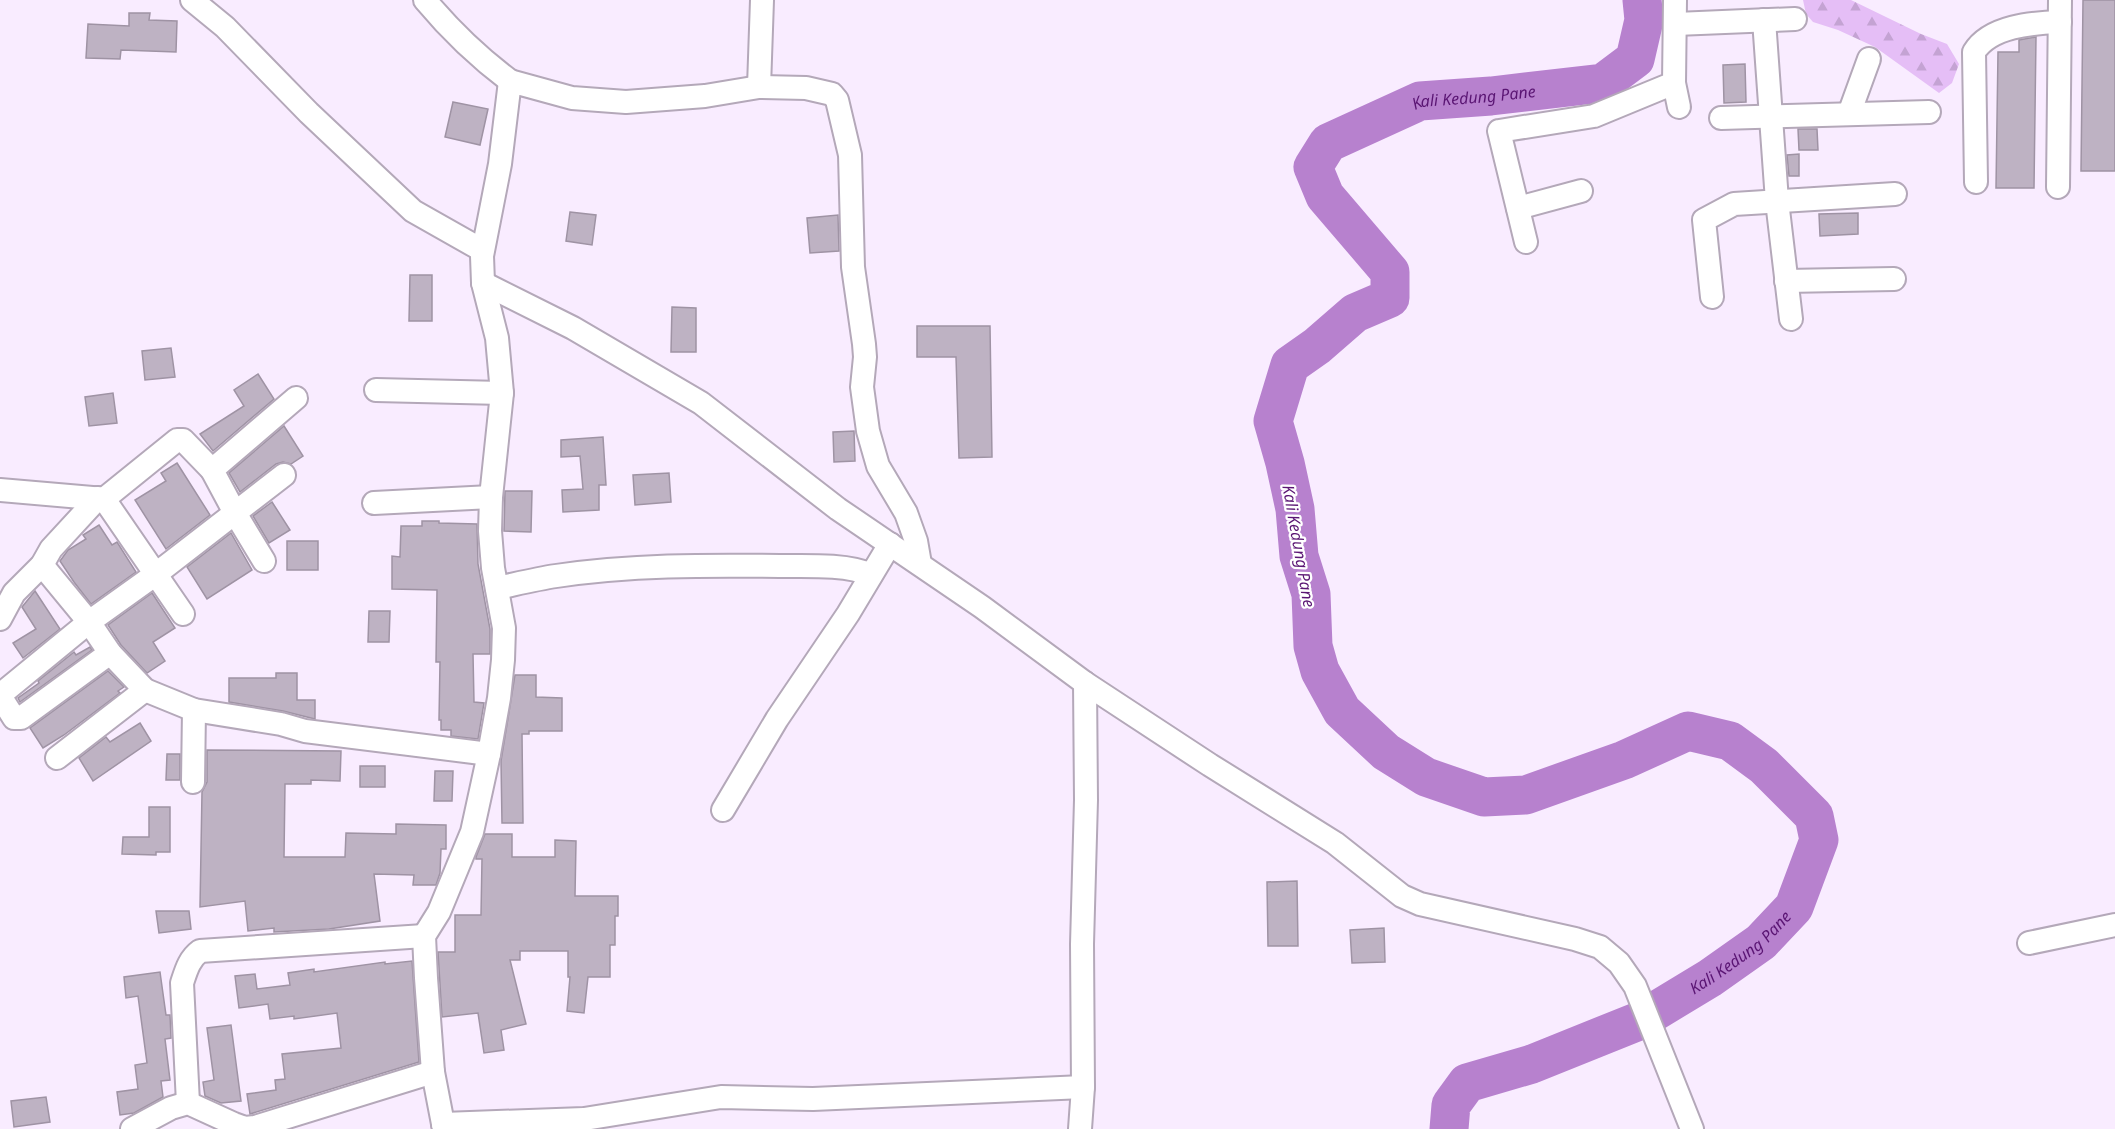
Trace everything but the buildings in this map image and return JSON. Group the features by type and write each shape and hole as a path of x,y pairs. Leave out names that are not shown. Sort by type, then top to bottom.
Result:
{"street":[{"path":"192,0 225,27 309,113 413,211 482,266 573,328 701,403 838,509 916,561 1085,682 1210,765 1335,843 1411,902 1575,939 1600,947 1619,963 1635,986 1692,1129"},
{"path":"425,0 454,33 485,62 510,81 572,98 626,102 705,96 759,87 806,88 832,94 837,100 850,155 853,267 864,344 862,387 868,431 878,466 906,513 916,541 916,561"},
{"path":"759,87 762,0"},
{"path":"1675,0 1674,83 1679,107"},
{"path":"1976,182 1974,52 1979,44 1989,38 2005,31 2042,22 2060,11"},
{"path":"2058,187 2060,11"},
{"path":"1676,24 1795,19"},
{"path":"1764,20 1777,201 1791,319"},
{"path":"1849,114 1869,59"},
{"path":"510,81 500,164 482,266 497,338 502,393 491,497 490,531 504,628 503,660 489,754 472,832 439,912 424,936 433,1072 443,1127 584,1119 722,1097 813,1099 1083,1087"},
{"path":"1526,242 1499,131 1594,116 1674,83"},
{"path":"1721,118 1929,112"},
{"path":"1518,208 1581,191"},
{"path":"1712,297 1704,220 1734,204 1895,194"},
{"path":"1786,281 1894,279"},
{"path":"376,390 502,393"},
{"path":"212,470 296,398"},
{"path":"0,619 14,593 42,565 51,549 101,498 177,440 183,440 212,470 234,513 264,561"},
{"path":"110,653 21,718 14,718 0,696 89,622 284,476"},
{"path":"0,490 101,498 183,614"},
{"path":"374,503 491,497"},
{"path":"723,810 777,719 892,545"},
{"path":"42,565 89,622 110,653 145,690 194,710 305,730 489,754"},
{"path":"497,588 555,576 599,571 706,565 818,566 855,570 871,575"},
{"path":"1080,1129 1083,1087 1085,682"},
{"path":"57,758 145,690"},
{"path":"193,782 194,710"},
{"path":"2029,943 2115,925"},
{"path":"188,1103 182,983 194,955 200,951 424,936"},
{"path":"132,1129 171,1108 188,1103 245,1128 255,1127 433,1072"}],"green space":[{"path":"1803,0 1851,0 1947,44 1959,64 1952,83 1939,93 1875,47 1838,30 1813,22 1806,14"}],"waterway":[{"name":"Kali Kedung Pane","path":"1449,1129 1451,1105 1467,1083 1532,1064 1639,1021 1710,978 1761,942 1794,907 1819,840 1814,816 1764,766 1730,741 1688,731 1624,760 1526,795 1484,797 1426,777 1386,752 1342,711 1320,671 1313,646 1311,594 1299,556 1295,509 1273,421 1290,365 1317,346 1355,313 1390,298 1390,272 1325,196 1313,167 1328,143 1420,101 1491,96 1603,83 1635,59 1644,20 1642,0"}]}
